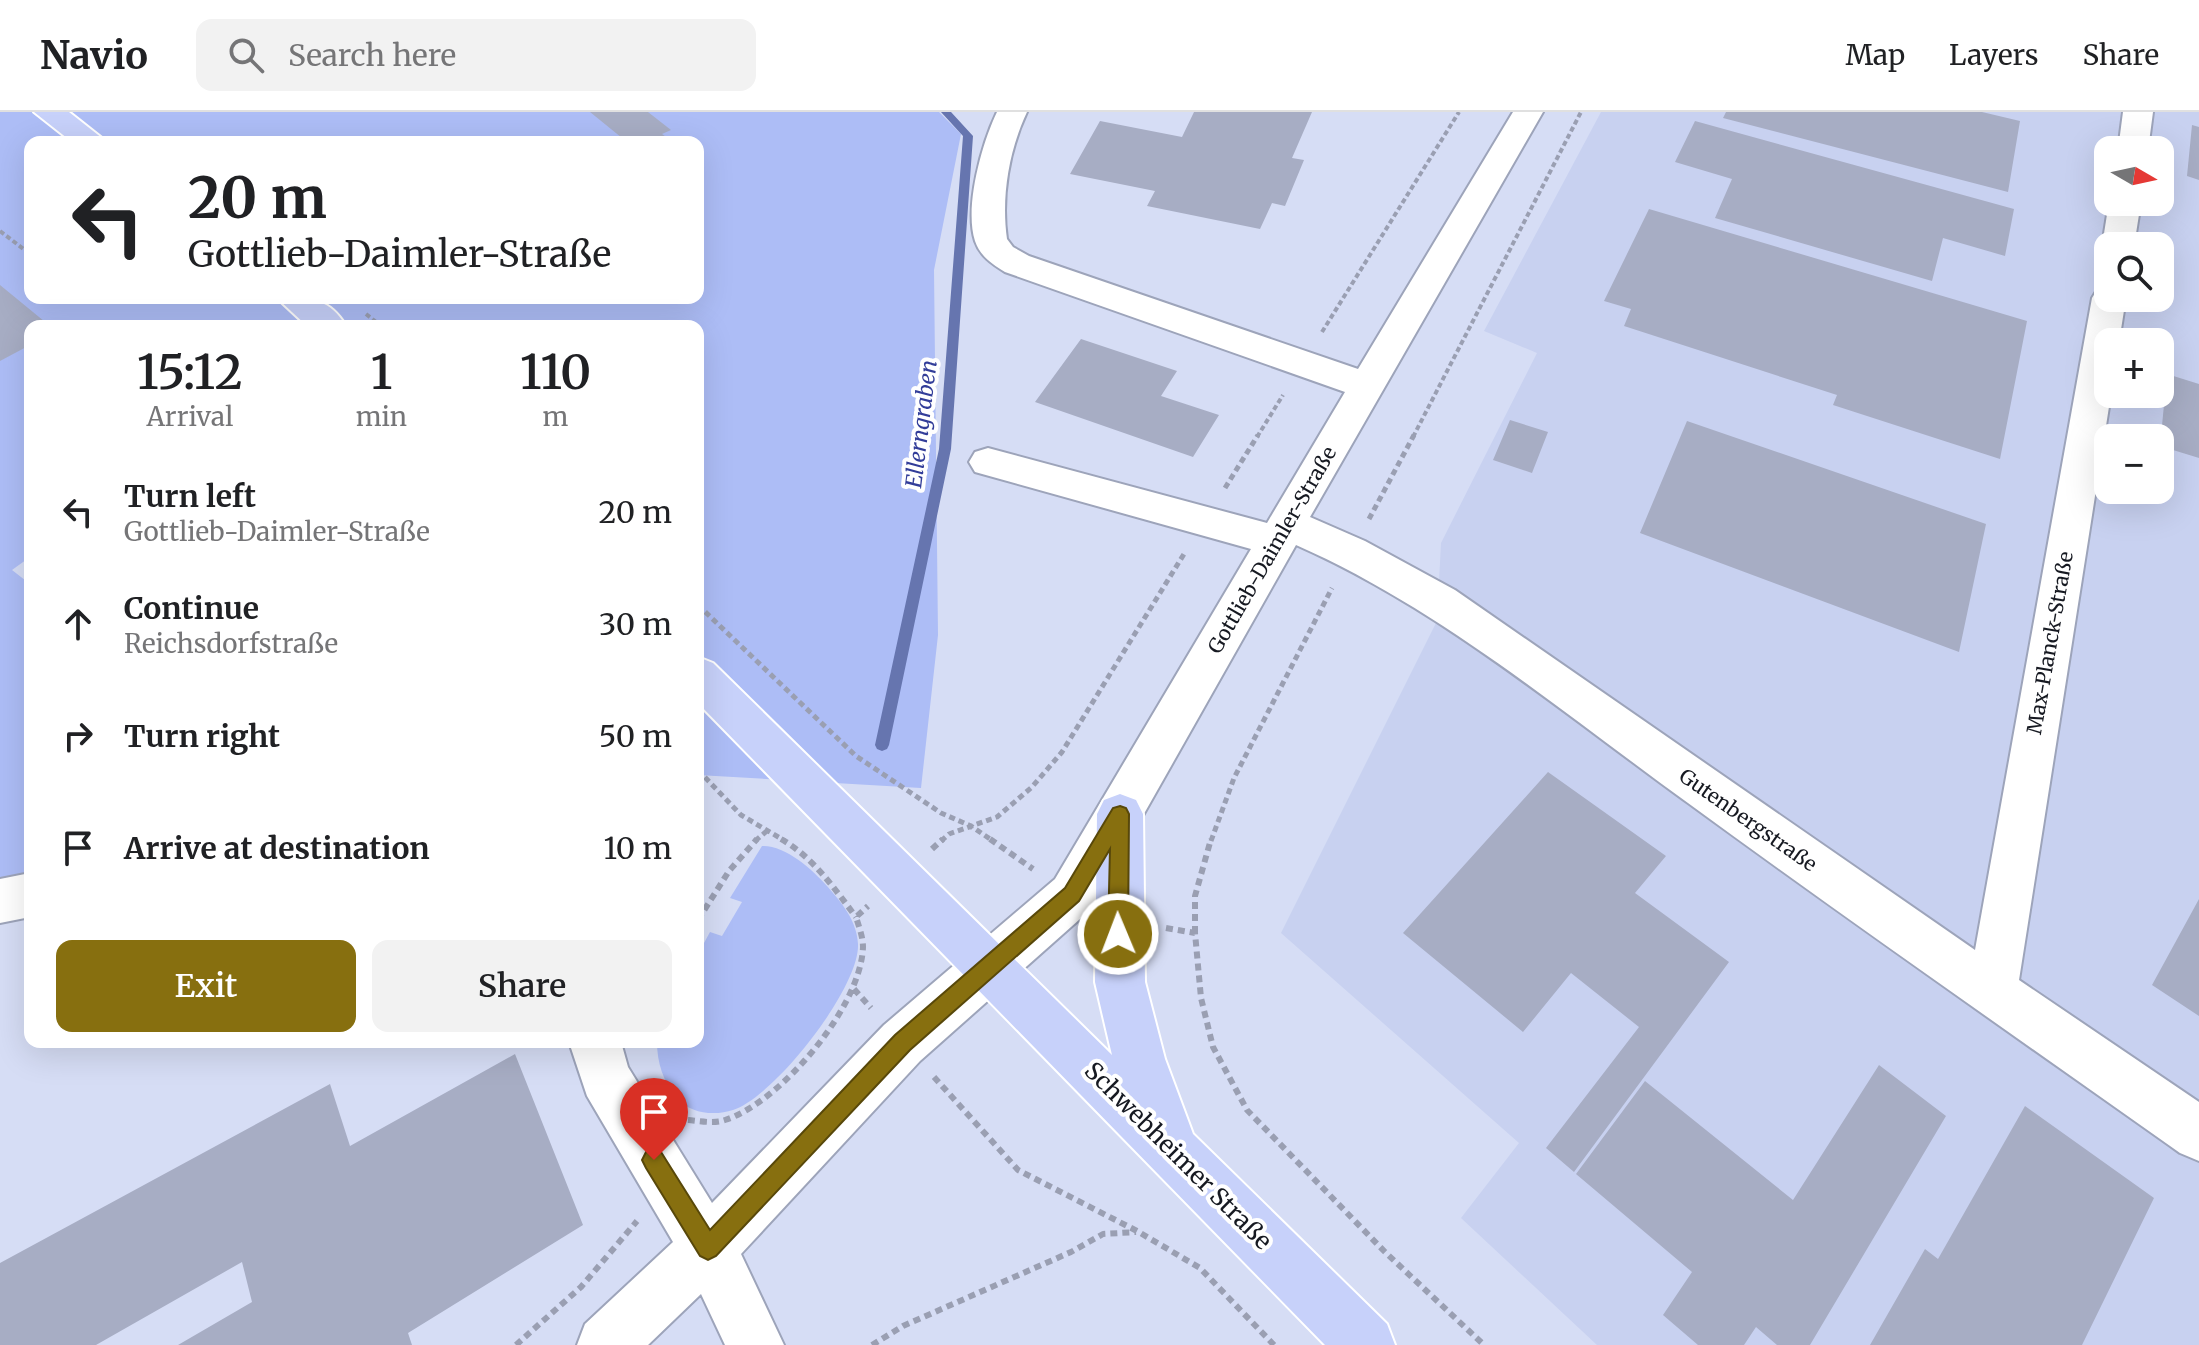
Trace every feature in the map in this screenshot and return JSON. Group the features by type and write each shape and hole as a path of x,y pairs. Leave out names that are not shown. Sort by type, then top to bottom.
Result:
{"main road":[{"path":"49,112 83,136"},
{"path":"302,304 322,320"},
{"name":"Schwebheimer Straße","path":"704,681 1366,1345"},
{"path":"1120,814 1117,911 1120,982 1139,1059 1171,1148"}],"street":[{"path":"1012,112 996,151 991,240 999,255 1017,264 1366,386"},
{"name":"Gottlieb-Daimler-Straße","path":"606,1345 708,1248 902,1043 1072,895 1528,112"},
{"path":"2135,136 2138,112"},
{"name":"Max-Planck-Straße","path":"1993,989 2107,312"},
{"name":"Gutenbergstraße","path":"988,462 1204,521 1282,532 1351,552 1440,601 1789,850 2199,1134"},
{"path":"0,901 24,896"},
{"path":"597,1048 605,1078 708,1248 755,1345"}],"path":[{"path":"856,917 949,834 997,817 1032,787 1062,752 1459,112"},
{"path":"0,231 24,249"},
{"path":"704,611 856,756 941,813 971,826 1072,895"},
{"path":"678,1117 723,1121 755,1105 822,1037 854,989 864,944 856,917 828,880 795,847 741,815 704,776"},
{"path":"704,910 726,871 744,849 768,830"},
{"path":"1117,911 1170,930 1195,933 1201,998 1213,1047 1247,1110 1385,1252 1484,1345"},
{"path":"902,1043 1018,1170 1137,1231 1200,1268 1274,1345"},
{"path":"516,1345 581,1287 669,1184"},
{"path":"872,1345 903,1326 1071,1252 1103,1234 1137,1231"}],"shaded area":[{"path":"0,112 939,112 961,134 934,270 938,635 921,788 704,775 704,320 24,320 24,561 12,570 24,579 24,887 0,892"},
{"path":"1601,112 2199,112 2199,1345 1597,1345 1461,1218 1519,1143 1281,933 1437,621 1441,543 1537,353 1484,331"},
{"path":"762,846 780,849 798,859 838,899 852,920 858,944 855,963 845,987 812,1039 791,1063 750,1101 733,1110 703,1112 682,1103 672,1092 662,1072 657,1048 704,1048 704,943 710,932 722,936 742,902 730,898"}],"building":[{"path":"590,112 648,112 671,130 662,134 665,136 620,136"},
{"path":"1194,112 1312,112 1292,158 1304,160 1285,206 1272,203 1260,229 1147,206 1155,191 1070,174 1100,121 1182,137"},
{"path":"1726,112 1982,112 2020,121 2008,192 1723,118"},
{"path":"1695,121 2014,209 2005,256 1943,238 1932,281 1715,218 1732,179 1675,162"},
{"path":"2192,125 2199,127 2199,180 2187,176"},
{"path":"1649,209 2027,321 2000,459 1833,405 1837,395 1624,326 1631,309 1604,301"},
{"path":"0,285 43,320 24,320 24,348 0,361"},
{"path":"1081,339 1177,371 1161,396 1219,415 1193,457 1035,402"},
{"path":"2174,376 2199,384 2199,458 2174,450 2174,424 2162,424 2164,408 2174,408"},
{"path":"1510,420 1548,432 1532,473 1493,460"},
{"path":"1687,421 1986,524 1959,652 1640,533"},
{"path":"1548,772 1666,856 1635,893 1729,962 1574,1172 1546,1148 1639,1027 1571,973 1523,1032 1403,933"},
{"path":"2199,899 2199,1016 2152,985"},
{"path":"515,1054 583,1225 408,1333 412,1345 178,1345 252,1302 242,1262 96,1345 0,1345 0,1263 330,1084 350,1146"},
{"path":"1879,1065 1946,1116 1810,1345 1777,1345 1756,1327 1744,1345 1698,1345 1663,1315 1692,1272 1576,1174 1645,1081 1793,1200"},
{"path":"2025,1106 2154,1198 2082,1345 1870,1345 1925,1249 1938,1259"}],"waterway":[{"name":"Ellerngraben","path":"882,745 945,449 968,136 946,112"}],"route":[{"path":"654,1160 708,1248 902,1043 1072,895 1120,814 1118,934"}]}
